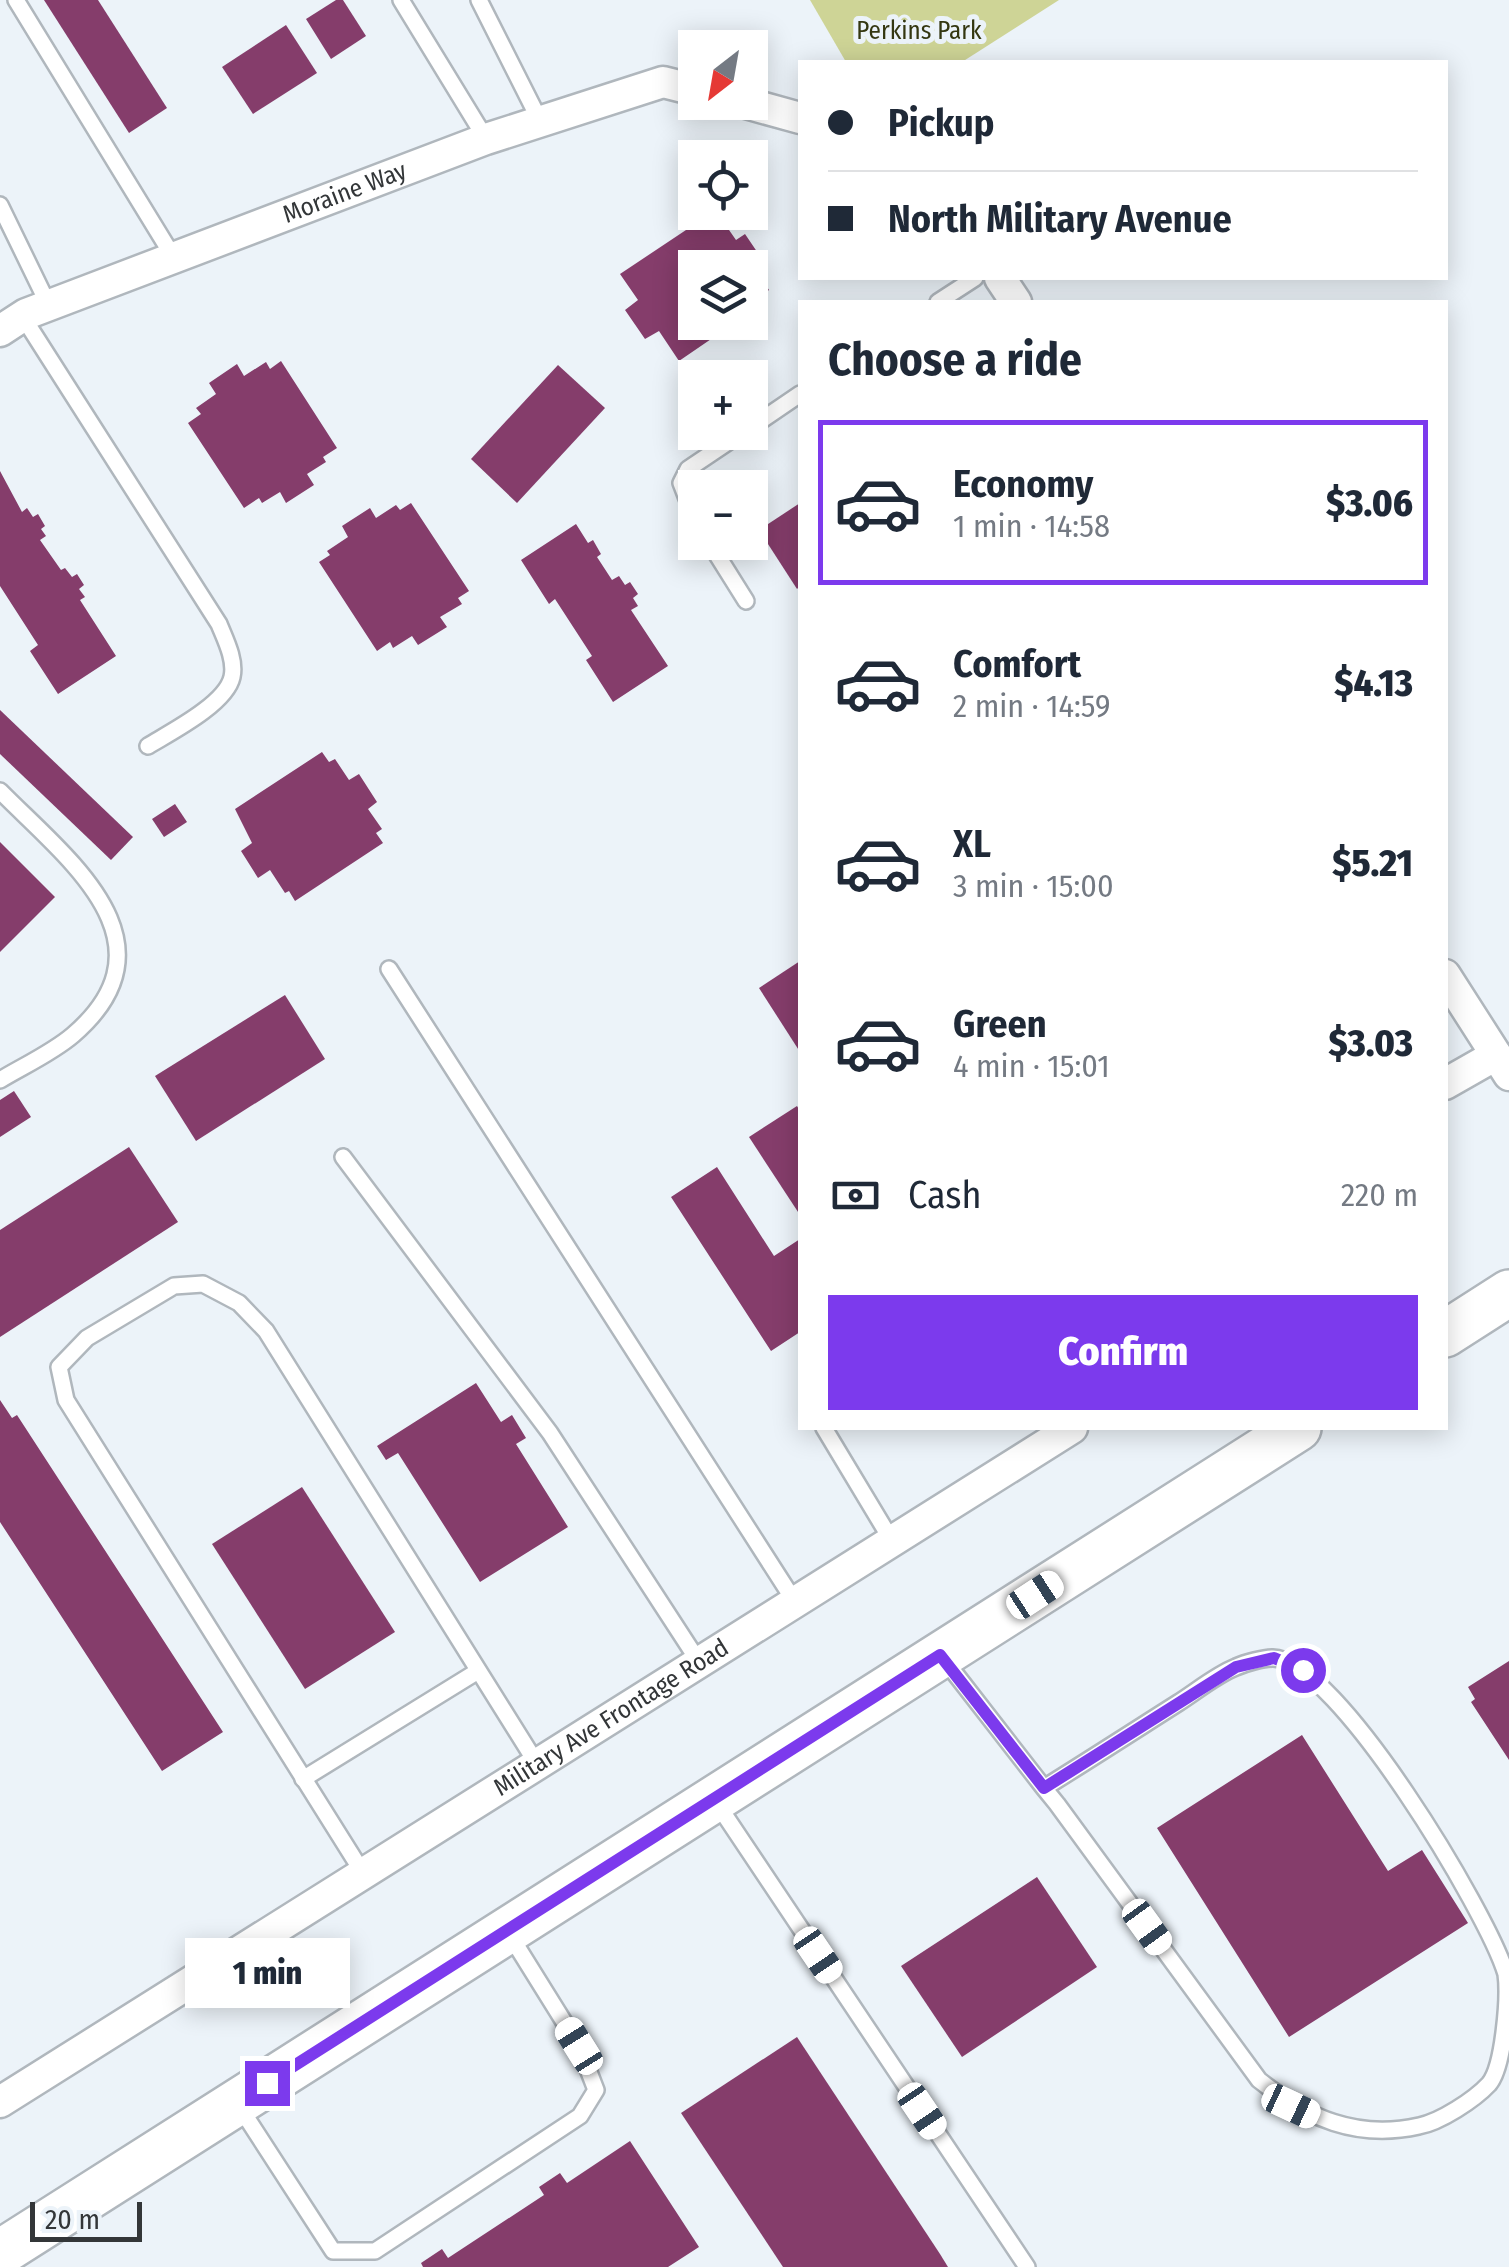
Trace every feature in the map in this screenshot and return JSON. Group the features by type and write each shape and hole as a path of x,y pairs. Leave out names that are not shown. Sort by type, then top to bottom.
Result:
{"main road":[{"path":"1448,1332 1509,1293"},
{"path":"0,2253 1295,1430"}],"street":[{"name":"Moraine Way","path":"24,318 486,140 663,82 678,86"},
{"path":"768,109 798,117"},
{"path":"1448,980 1502,1065 1448,1083"},
{"name":"Military Ave Frontage Road","path":"0,2102 795,1602 1056,1432"}],"lane":[{"path":"16,0 174,258"},
{"path":"401,0 486,140"},
{"path":"479,0 540,122"},
{"path":"0,205 24,318 218,624 230,652 232,678 215,702 148,746"},
{"path":"941,300 972,280"},
{"path":"768,416 798,395"},
{"path":"687,470 715,450"},
{"path":"721,560 746,601"},
{"path":"0,790 95,888 114,922 117,962 104,998 72,1035 0,1080"},
{"path":"389,970 795,1602"},
{"path":"342,1157 550,1433 699,1662"},
{"path":"363,1873 66,1400 58,1367 87,1338 174,1286 204,1284 238,1303 266,1332 537,1764"},
{"path":"825,1430 892,1540"},
{"path":"940,1655 1044,1788 1259,2080 1291,2106 1326,2122 1394,2132 1437,2122 1491,2082 1506,2030 1508,1976 1440,1842 1346,1712 1303,1670 1274,1658 1236,1667 1044,1788"},
{"path":"303,1778 478,1671"},
{"path":"714,1799 1027,2267"},
{"path":"237,2102 334,2251 375,2251 580,2116 596,2090 579,2046 507,1930"},
{"path":"0,2253 10,2267"}],"green space":[{"name":"Perkins Park","path":"810,0 1059,0 965,60 845,60"}],"building":[{"path":"44,0 98,0 167,108 129,133"},
{"path":"336,0 343,0 366,36 331,59 306,19"},
{"path":"286,25 317,73 253,114 222,67"},
{"path":"686,230 729,230 736,240 745,234 756,250 678,250 678,340 710,340 680,360 659,331 645,339 625,310 638,300 620,274"},
{"path":"281,361 337,448 323,457 326,462 307,474 314,485 286,503 280,492 262,503 259,498 244,508 188,423 201,414 196,408 216,394 209,383 237,364 244,376 266,362 270,369"},
{"path":"558,365 605,408 517,503 471,459"},
{"path":"0,471 22,512 27,508 33,517 38,514 46,536 40,540 61,570 65,568 72,577 77,574 84,585 79,589 85,597 80,600 116,656 58,694 30,651 38,645 0,586"},
{"path":"411,503 469,591 458,598 462,604 440,617 447,627 418,645 412,636 393,648 390,642 377,651 319,562 330,555 327,551 348,537 342,526 370,508 376,518 396,505 400,510"},
{"path":"798,504 798,588 768,544 768,524"},
{"path":"576,524 588,543 593,540 601,554 597,557 612,580 619,576 625,585 630,582 638,594 633,598 638,606 631,610 668,666 613,702 586,660 592,656 555,599 549,604 521,560"},
{"path":"0,710 133,837 111,860 0,754"},
{"path":"322,752 329,762 335,759 349,780 359,774 377,802 368,809 382,829 376,833 383,843 295,901 270,870 258,878 241,851 252,843 235,809"},
{"path":"175,804 187,822 164,837 152,819"},
{"path":"0,842 55,897 0,952"},
{"path":"798,962 798,1049 759,988"},
{"path":"285,995 325,1059 196,1141 155,1076"},
{"path":"14,1091 31,1117 0,1137 0,1100"},
{"path":"797,1106 798,1212 749,1137"},
{"path":"129,1147 178,1222 0,1337 0,1230"},
{"path":"717,1167 774,1256 798,1240 798,1333 771,1351 671,1197"},
{"path":"476,1383 501,1422 512,1415 526,1438 516,1444 568,1527 480,1582 398,1453 386,1460 377,1446"},
{"path":"0,1400 12,1418 17,1415 223,1732 162,1771 0,1522"},
{"path":"302,1487 395,1632 305,1689 212,1544"},
{"path":"1509,1661 1509,1760 1471,1702 1475,1699 1468,1687"},
{"path":"1302,1735 1388,1871 1422,1850 1468,1923 1289,2037 1157,1828"},
{"path":"1037,1877 1097,1967 962,2057 901,1966"},
{"path":"797,2037 948,2267 783,2267 681,2113"},
{"path":"630,2141 699,2247 668,2267 423,2267 421,2263 442,2249 448,2258 544,2195 539,2187 560,2173 567,2183"}],"route":[{"path":"267,2083 940,1655 1044,1788 1236,1667 1274,1658 1303,1670"}]}
